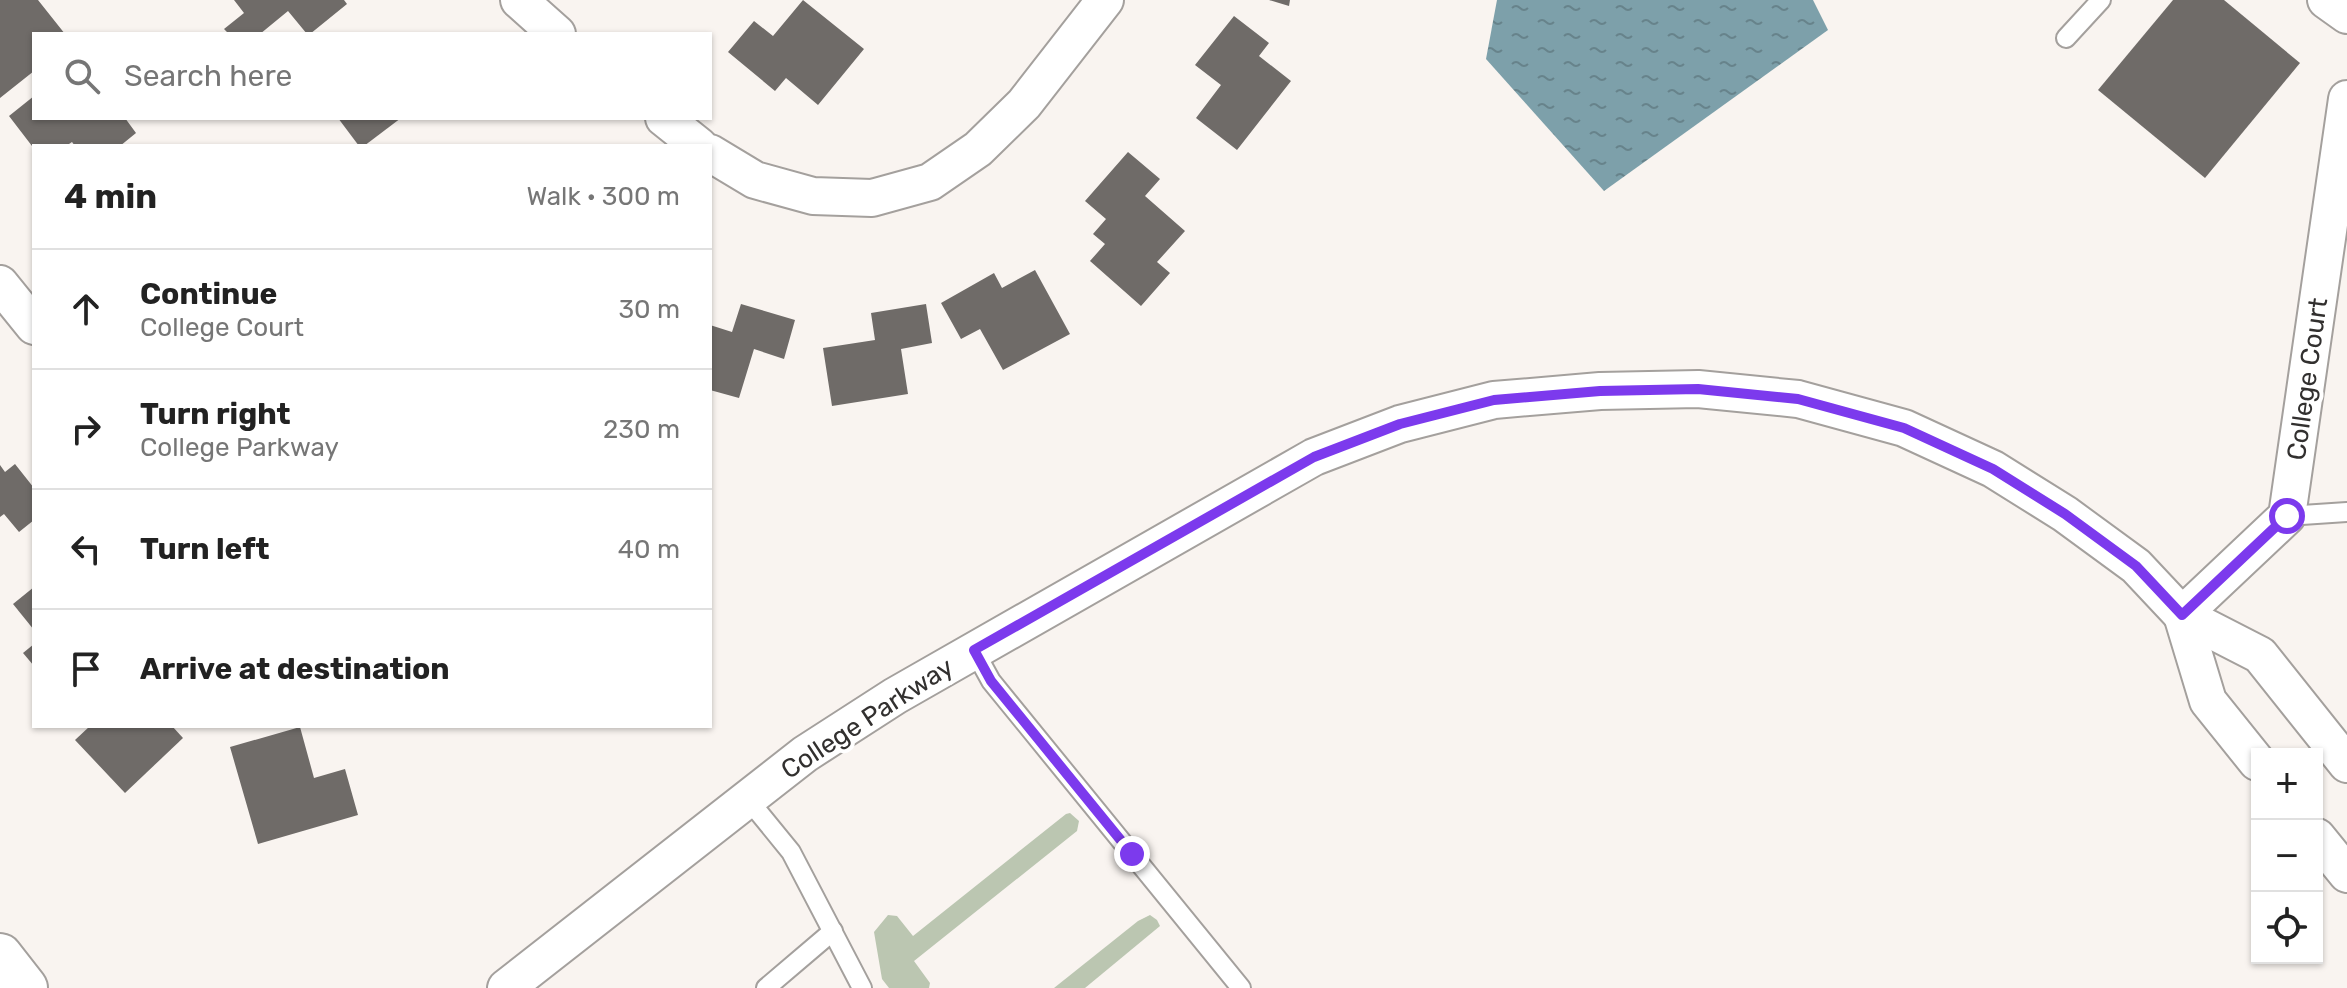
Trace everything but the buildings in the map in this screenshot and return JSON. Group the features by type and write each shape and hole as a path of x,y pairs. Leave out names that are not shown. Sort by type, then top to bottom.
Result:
{"main road":[{"path":"0,956 25,988"}],"street":[{"path":"519,0 555,32"},
{"path":"712,154 755,180 813,196 872,198 930,182 978,149 1024,104 1105,0"},
{"path":"2326,0 2347,15"},
{"name":"College Court","path":"2287,516 2347,99"},
{"path":"666,120 696,144"},
{"path":"0,284 32,324"},
{"name":"College Parkway","path":"506,988 747,798 852,722 1314,457 1400,424 1494,400 1600,391 1698,389 1798,399 1904,428 1993,469 2065,514 2136,566 2182,615 2260,655 2347,764"},
{"path":"2182,615 2287,516"},
{"name":"College Parkway","path":"2182,615 2208,701 2251,755"},
{"path":"2323,844 2347,874"}],"lane":[{"path":"2066,38 2101,0"},
{"path":"2287,516 2347,512"},
{"path":"974,650 991,681 1241,988"},
{"path":"747,798 791,852 862,988"},
{"path":"766,988 833,931"}],"green space":[{"path":"1070,813 1079,821 1077,831 914,961 930,983 929,988 889,988 882,979 874,932 888,915 897,916 913,936"},
{"path":"1150,915 1160,926 1085,988 1054,988 1138,921"}],"water":[{"path":"1497,0 1813,0 1828,30 1604,191 1486,59"}],"route":[{"path":"1132,854 991,681 974,650 1314,457 1400,424 1494,400 1600,391 1698,389 1798,399 1904,428 1993,469 2065,514 2136,566 2182,615 2287,516"}]}
